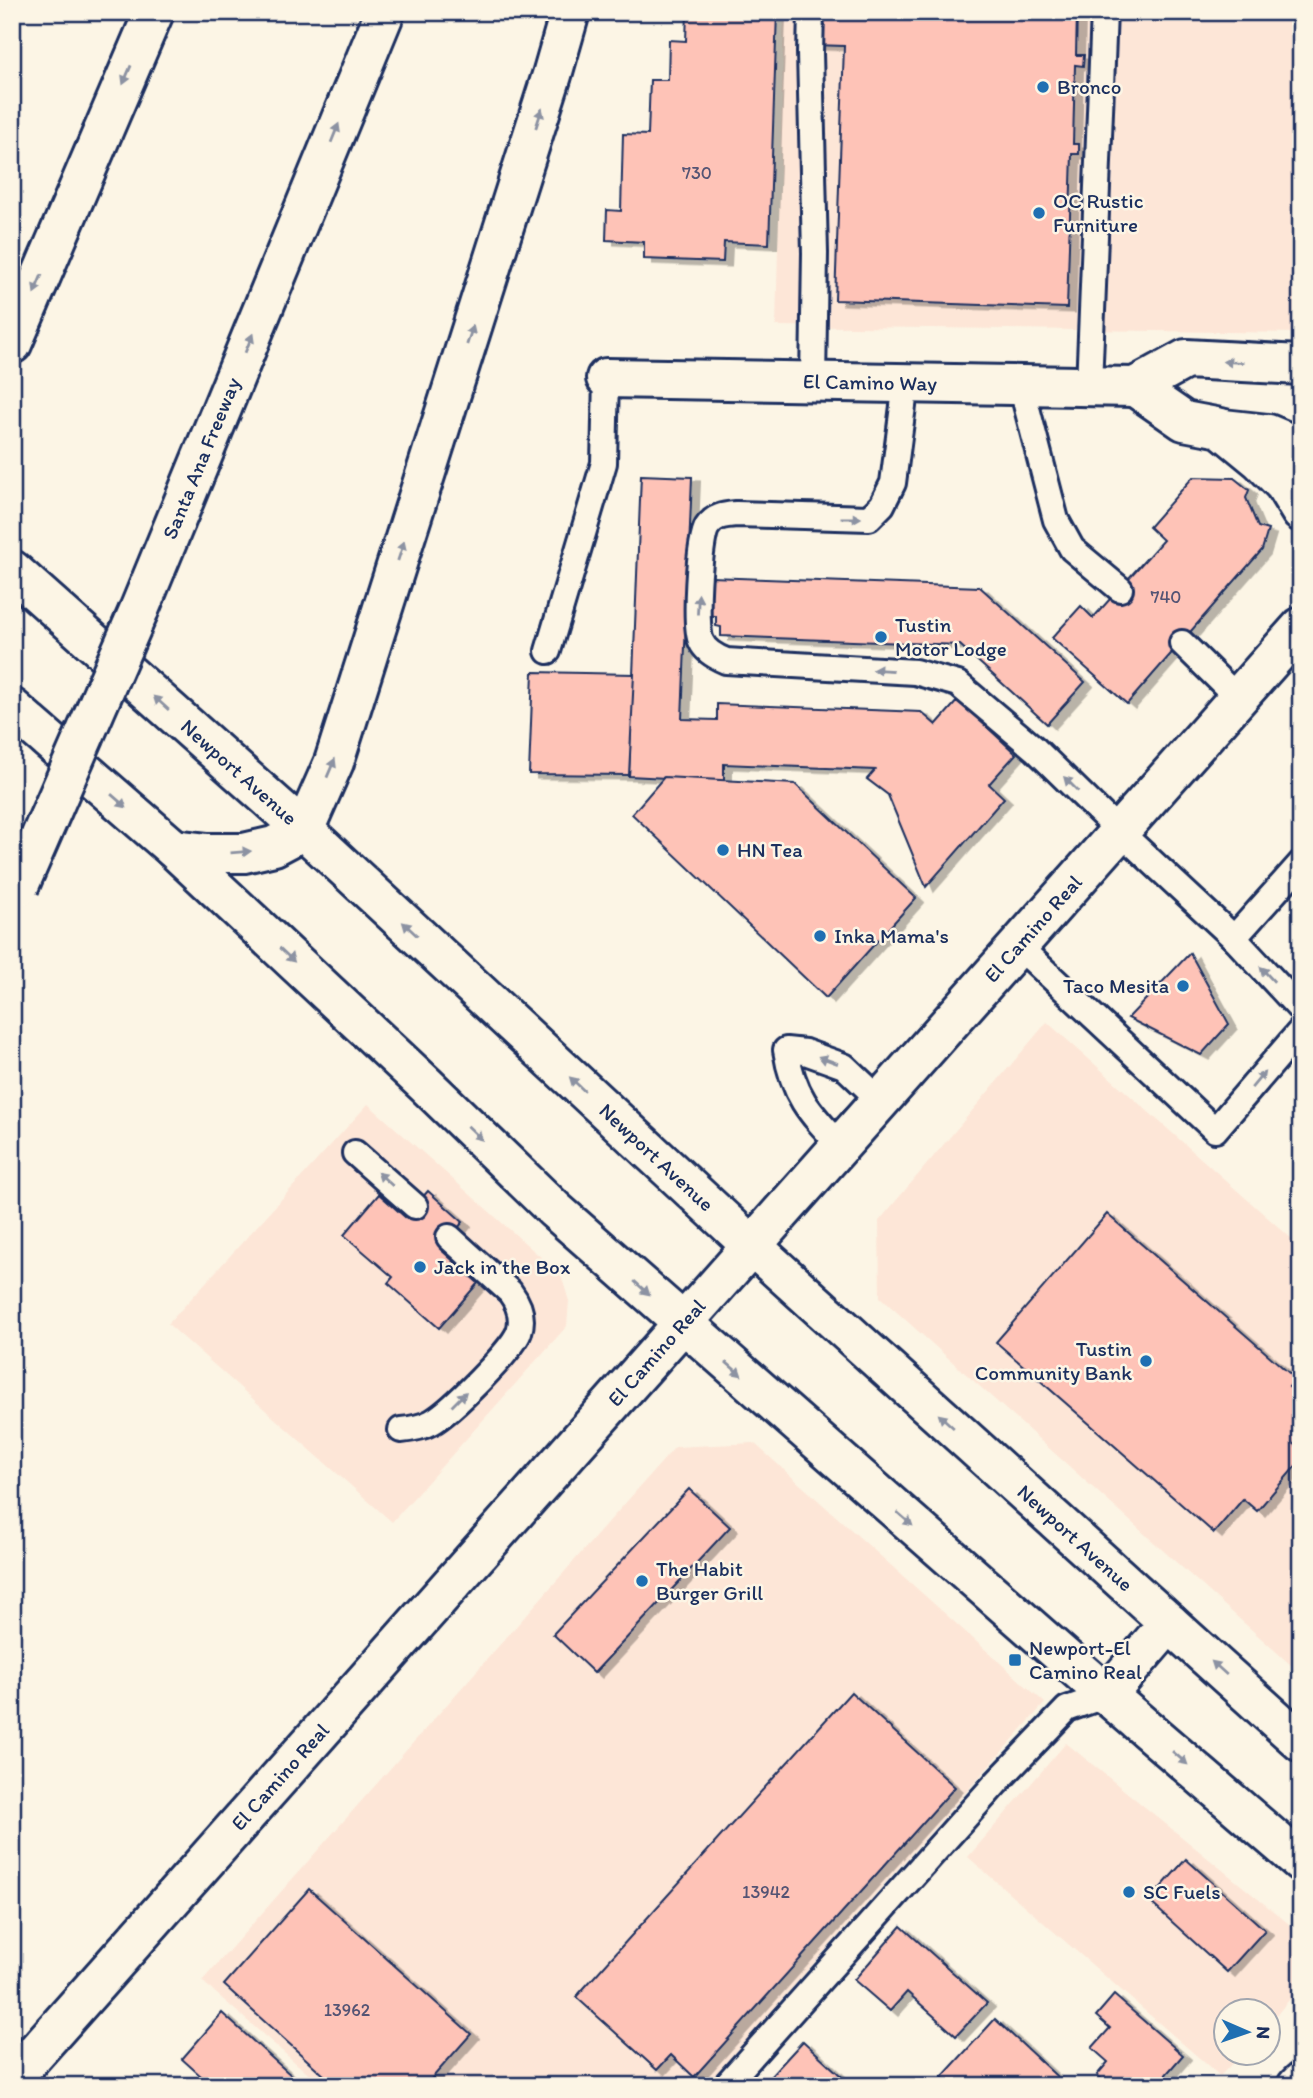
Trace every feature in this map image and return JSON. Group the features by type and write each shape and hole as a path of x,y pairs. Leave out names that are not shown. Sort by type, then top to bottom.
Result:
{"main road":[{"path":"12,344 153,12"},
{"name":"Santa Ana Freeway","path":"15,894 139,610 385,12"},
{"path":"174,849 243,853 274,846 303,830 334,762 544,102 570,12"},
{"path":"1301,365 1186,359 1135,387 1184,421 1268,434 1301,448"},
{"name":"El Camino Way","path":"606,378 1135,387"},
{"path":"1221,428 1284,484 1301,512"},
{"name":"Newport Avenue","path":"12,570 303,830 753,1247 1301,1742"},
{"name":"El Camino Real","path":"12,2079 1301,627"},
{"path":"12,708 174,849 555,1210 1301,1862"},
{"path":"1107,1695 1169,1623"}],"lane":[{"path":"811,12 815,253 813,381"},
{"path":"1089,386 1104,12"},
{"path":"548,651 604,463 606,378"},
{"path":"906,383 893,483 882,505 869,518 736,514 718,516 708,526 701,541 698,622 701,641 713,656 726,661 915,672 958,684 1035,749 1119,832 1234,938 1301,1010"},
{"path":"1021,385 1056,520 1072,548 1120,589"},
{"path":"1182,643 1238,698"},
{"path":"1234,938 1301,863"},
{"path":"1018,946 1215,1130 1301,1030"},
{"path":"841,1146 807,1110 789,1072 786,1050 805,1052 845,1066 881,1101"},
{"path":"355,1153 415,1206"},
{"path":"401,1430 419,1427 443,1415 506,1352 519,1334 521,1318 517,1302 510,1292 449,1237"},
{"path":"725,2086 996,1783 1067,1709 1107,1695"}],"shaded area":[{"path":"784,12 1301,12 1301,333 776,326"},
{"path":"1047,1022 1301,1247 1301,1674 880,1297 879,1221"},
{"path":"368,1104 561,1275 569,1301 567,1326 392,1522 168,1324"},
{"path":"754,1443 1045,1703 705,2086 322,2086 202,1981 675,1447"},
{"name":"SC Fuels","path":"1066,1743 1294,1928 1301,1938 1301,1986 1282,2008 1282,1996 1212,1996 1212,2066 1230,2066 1220,2076 968,1857"}],"building":[{"path":"687,12 777,12 769,244 724,242 723,262 644,259 644,242 606,240 607,210 621,211 623,134 648,135 650,80 668,80 669,40 686,41"},
{"path":"815,12 1077,12 1076,55 1084,55 1083,66 1075,65 1073,144 1079,144 1079,154 1072,154 1067,308 835,300 844,46 814,45"},
{"path":"641,475 692,477 682,719 717,720 717,704 921,712 936,725 958,700 1016,754 989,784 1004,798 926,887 888,795 867,779 875,770 724,764 724,781 629,776"},
{"path":"1193,477 1234,478 1249,490 1246,498 1258,527 1268,530 1262,550 1127,704 1052,638 1081,606 1093,618 1163,540 1149,527"},
{"path":"711,577 980,587 1085,682 1047,724 960,645 721,636 721,627 716,626 716,616 710,616"},
{"path":"533,672 634,674 629,775 529,774"},
{"path":"664,777 795,784 916,898 826,998 632,814"},
{"name":"Taco Mesita","path":"1190,953 1229,1024 1201,1055 1128,1018"},
{"name":"Jack in the Box","path":"428,1191 463,1222 440,1249 478,1283 439,1328 388,1283 393,1277 344,1235 379,1194 405,1217"},
{"name":"Tustin Community Bank","path":"1107,1214 1296,1379 1289,1387 1301,1397 1301,1436 1294,1444 1301,1450 1301,1460 1257,1511 1243,1499 1214,1533 996,1342"},
{"name":"The Habit Burger Grill","path":"689,1489 730,1527 594,1673 553,1634"},
{"path":"851,1692 955,1787 694,2077 671,2055 657,2070 576,1997"},
{"path":"1186,1859 1265,1930 1227,1972 1149,1901"},
{"path":"309,1889 471,2034 425,2086 336,2086 224,1985"},
{"path":"901,1926 987,2003 956,2036 907,1992 890,2011 854,1980"},
{"path":"1114,1995 1183,2055 1156,2086 1136,2086 1132,2082 1129,2086 1109,2086 1097,2075 1108,2062 1092,2048 1110,2028 1096,2016"},
{"path":"222,2013 303,2086 212,2086 182,2059"},
{"path":"995,2019 1067,2086 951,2086 942,2077"},
{"path":"803,2041 852,2086 779,2086 770,2077"}],"place":[{"name":"Bronco","path":"1043,87"},
{"name":"OC Rustic Furniture","path":"1039,213"},
{"name":"Tustin Motor Lodge","path":"881,637"},
{"name":"HN Tea","path":"723,850"},
{"name":"Inka Mama's","path":"820,936"},
{"name":"Taco Mesita","path":"1183,986"},
{"name":"Jack in the Box","path":"420,1267"},
{"name":"Tustin Community Bank","path":"1146,1361"},
{"name":"The Habit Burger Grill","path":"642,1581"},
{"name":"Newport-El Camino Real","path":"1015,1660"},
{"name":"SC Fuels","path":"1129,1892"}]}
